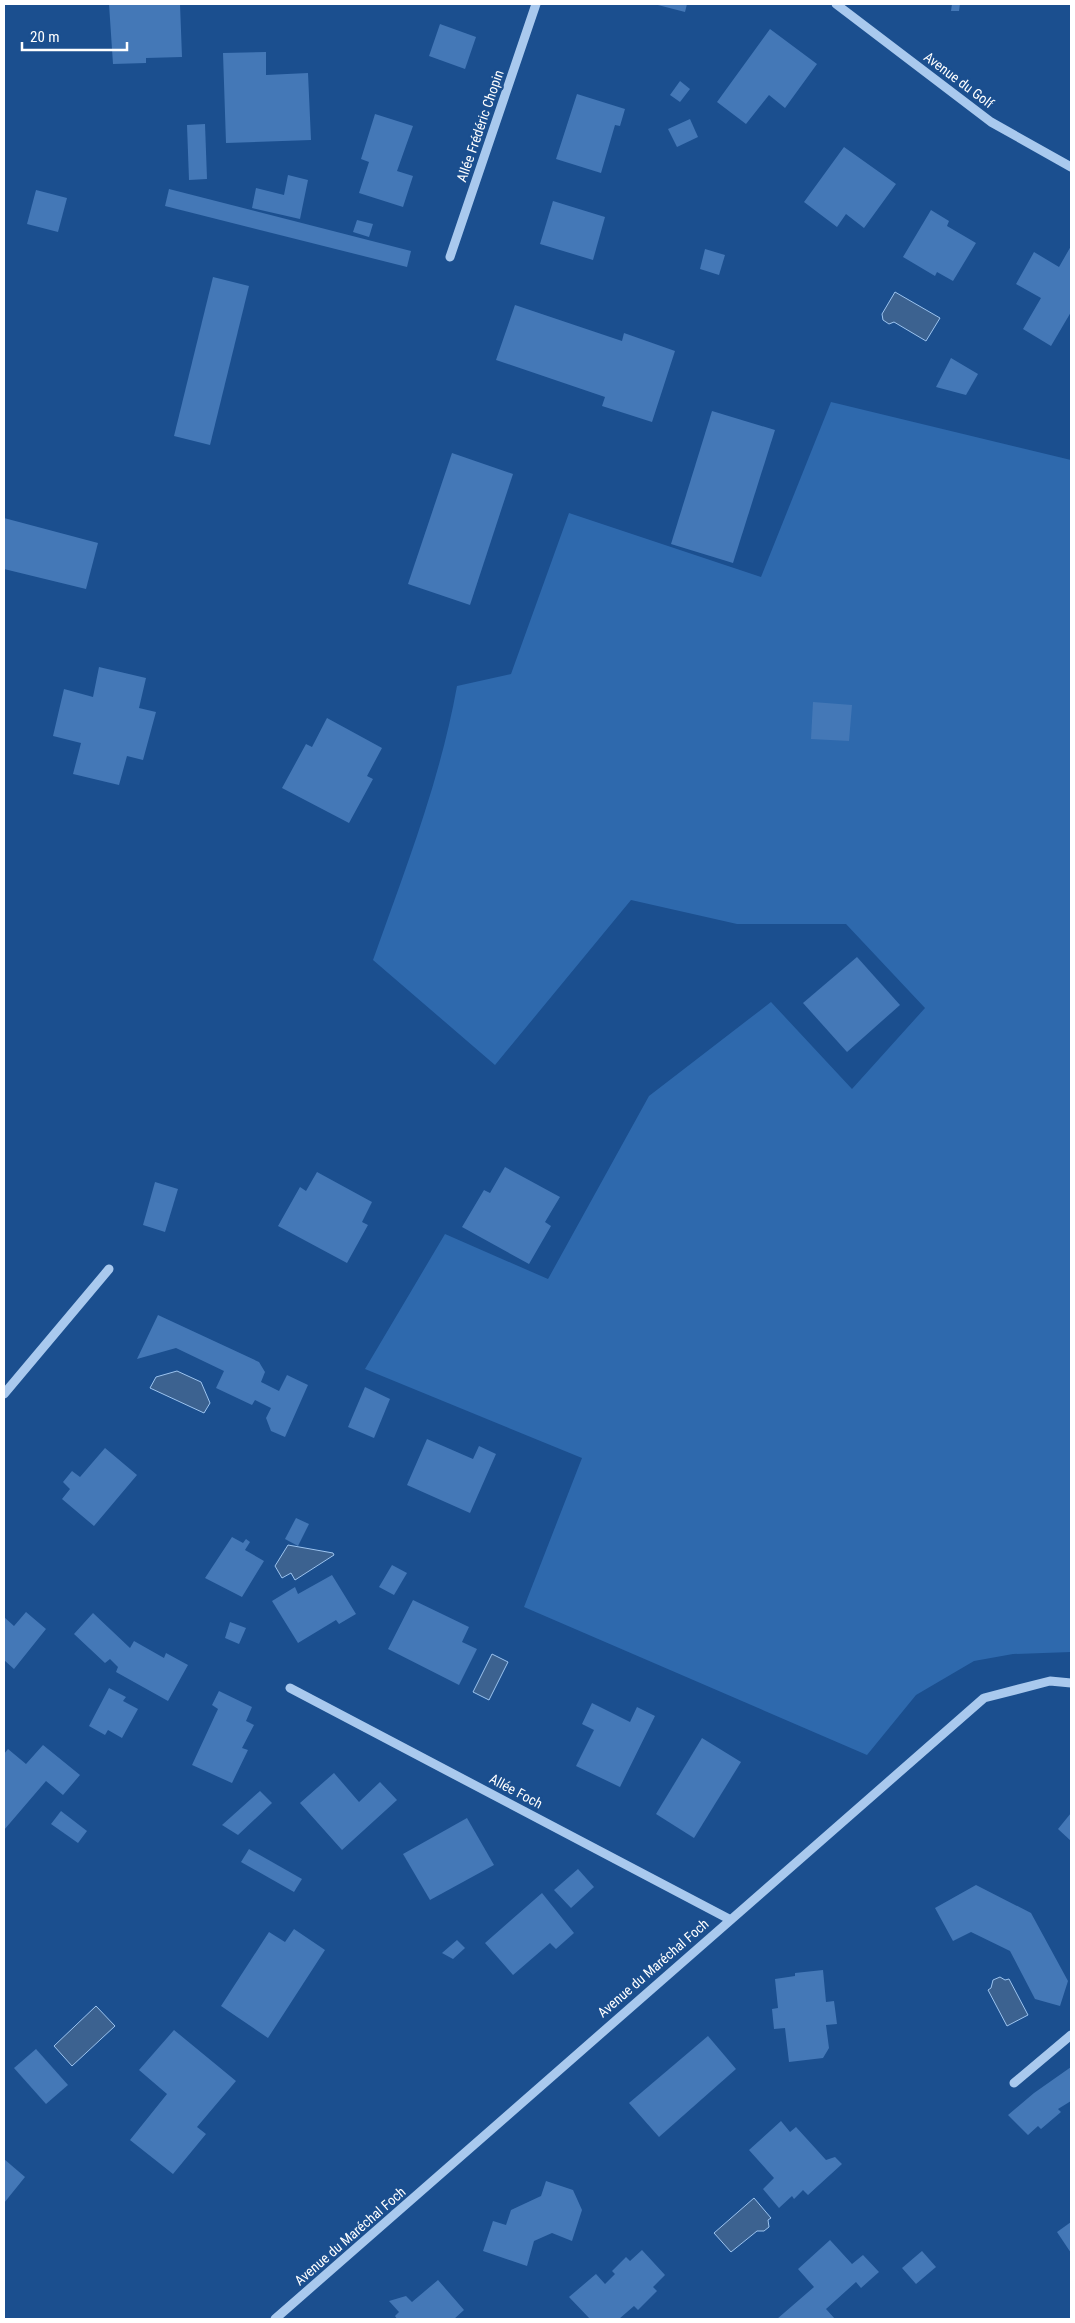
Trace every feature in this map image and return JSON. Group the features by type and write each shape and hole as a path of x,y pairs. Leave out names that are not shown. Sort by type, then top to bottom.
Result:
{"street":[{"name":"Allée Frédéric Chopin","path":"450,257 536,4"},
{"name":"Avenue du Golf","path":"836,4 991,122 1071,167"},
{"path":"4,1394 109,1269"},
{"name":"Avenue du Maréchal Foch","path":"275,2319 729,1919 984,1698 1050,1681 1071,1683"},
{"name":"Allée Foch","path":"290,1688 729,1919"},
{"path":"1014,2083 1071,2035"}],"shaded area":[{"path":"895,292 940,318 926,341 894,322 889,324 883,320 882,314"},
{"path":"831,402 1071,460 1071,1652 1013,1654 974,1661 916,1695 867,1755 524,1607 582,1458 365,1369 445,1234 548,1279 649,1096 771,1002 852,1089 925,1008 846,924 737,924 631,900 495,1065 373,960 431,791 450,721 457,686 511,674 569,513 761,577"},
{"path":"177,1371 201,1382 210,1403 204,1413 150,1388 156,1377"},
{"path":"288,1545 333,1553 334,1555 295,1580 291,1573 282,1578 275,1566"},
{"path":"492,1654 508,1662 489,1700 473,1692"},
{"path":"1000,1977 1005,1980 1009,1979 1028,2015 1007,2026 988,1990 991,1988 993,1980"},
{"path":"96,2006 115,2026 72,2066 54,2046"},
{"path":"754,2198 771,2218 768,2220 769,2227 764,2231 757,2231 731,2252 714,2233"}],"building":[{"path":"109,4 180,4 182,57 146,58 146,63 113,64"},
{"path":"654,4 687,4 685,12"},
{"path":"952,4 960,4 959,11 951,11"},
{"path":"440,24 476,37 465,69 429,56"},
{"path":"770,29 817,64 785,108 769,95 746,124 717,102"},
{"path":"266,52 266,75 308,73 311,140 226,143 223,53"},
{"path":"680,81 690,89 680,102 670,95"},
{"path":"577,94 625,109 620,126 615,125 601,173 556,159"},
{"path":"375,114 413,126 397,171 413,176 403,207 359,193 369,162 361,159"},
{"path":"690,119 698,137 677,147 668,129"},
{"path":"205,124 207,179 189,180 187,125"},
{"path":"844,147 896,184 864,228 846,214 837,227 804,202"},
{"path":"288,175 308,180 300,219 252,208 256,188 284,195"},
{"path":"169,189 411,251 407,267 165,206"},
{"path":"36,190 67,198 58,232 27,224"},
{"path":"553,201 605,217 593,260 540,244"},
{"path":"931,210 949,221 947,226 976,243 953,281 937,272 935,276 903,257"},
{"path":"357,220 373,224 369,237 353,232"},
{"path":"1071,246 1071,312 1051,346 1023,329 1041,298 1016,284 1034,252 1059,267"},
{"path":"705,249 725,255 719,275 700,269"},
{"path":"213,277 249,286 210,445 174,436"},
{"path":"515,305 622,341 624,333 675,351 652,422 602,406 605,397 496,360"},
{"path":"951,358 978,374 966,395 936,387"},
{"path":"712,411 775,430 733,563 671,544"},
{"path":"452,453 513,474 470,605 408,584"},
{"path":"4,518 98,543 86,589 4,569"},
{"path":"99,667 146,678 139,708 156,712 143,760 127,756 119,785 73,774 81,743 53,736 64,689 93,697"},
{"path":"813,702 852,705 849,741 811,739"},
{"path":"327,718 382,748 367,776 373,779 349,823 282,788 306,744 312,747"},
{"path":"857,957 900,1005 847,1052 803,1003"},
{"path":"505,1167 560,1197 545,1222 551,1226 529,1264 462,1227 484,1190 490,1193"},
{"path":"317,1172 372,1202 362,1222 368,1225 347,1263 278,1226 300,1187 306,1191"},
{"path":"155,1182 178,1189 165,1232 143,1225"},
{"path":"158,1315 259,1362 265,1372 261,1382 279,1391 287,1375 308,1385 285,1437 271,1431 266,1418 271,1408 255,1400 252,1405 216,1388 224,1371 176,1348 137,1359"},
{"path":"365,1387 390,1399 374,1438 348,1427"},
{"path":"427,1439 473,1459 479,1446 496,1454 470,1513 407,1485"},
{"path":"105,1448 137,1475 94,1526 62,1499 70,1489 63,1482 72,1471 80,1477"},
{"path":"296,1518 309,1524 298,1546 285,1539"},
{"path":"232,1537 243,1543 246,1539 250,1542 245,1550 264,1561 242,1597 205,1578"},
{"path":"392,1565 407,1573 394,1595 379,1587"},
{"path":"332,1575 356,1614 339,1624 336,1620 298,1643 272,1601 295,1587 298,1594"},
{"path":"413,1600 469,1627 462,1642 477,1649 459,1685 388,1649"},
{"path":"26,1612 46,1629 14,1669 4,1660 4,1617 14,1626"},
{"path":"93,1613 130,1648 134,1641 164,1658 166,1653 188,1665 168,1701 116,1672 118,1667 110,1659 105,1663 74,1634"},
{"path":"230,1622 246,1628 239,1644 225,1638"},
{"path":"109,1688 126,1697 123,1701 138,1709 122,1738 108,1730 105,1735 89,1726"},
{"path":"219,1691 252,1707 246,1721 254,1725 242,1748 248,1750 232,1783 192,1765 218,1709 212,1705"},
{"path":"592,1703 630,1722 637,1707 655,1716 620,1787 576,1766 594,1730 582,1724"},
{"path":"702,1738 741,1762 694,1838 656,1814"},
{"path":"43,1745 80,1775 63,1795 46,1781 4,1830 4,1754 8,1749 26,1764"},
{"path":"334,1773 359,1802 380,1782 397,1800 342,1850 300,1803"},
{"path":"260,1791 272,1803 238,1835 222,1825"},
{"path":"61,1811 87,1831 78,1843 51,1824"},
{"path":"1071,1813 1071,1841 1058,1829"},
{"path":"467,1818 494,1865 430,1900 403,1854"},
{"path":"249,1849 302,1879 294,1892 241,1862"},
{"path":"578,1869 594,1887 571,1908 554,1890"},
{"path":"976,1885 1031,1913 1068,1981 1060,2006 1035,1999 1010,1951 971,1932 953,1941 935,1908"},
{"path":"542,1893 574,1933 556,1949 550,1943 513,1975 485,1943"},
{"path":"294,1929 325,1950 268,2038 221,2006 269,1932 285,1942"},
{"path":"457,1940 465,1948 453,1959 442,1953"},
{"path":"823,1970 826,2002 834,2001 837,2024 826,2025 829,2048 823,2058 789,2062 785,2028 774,2029 772,2009 778,2008 775,1979 795,1976 795,1973"},
{"path":"174,2030 236,2081 197,2127 206,2134 173,2174 130,2140 167,2094 139,2070"},
{"path":"708,2036 736,2069 659,2137 629,2103"},
{"path":"36,2049 68,2085 46,2104 14,2068"},
{"path":"1071,2067 1071,2101 1058,2109 1061,2112 1041,2129 1038,2126 1028,2135 1008,2115 1034,2093"},
{"path":"781,2121 790,2132 796,2127 826,2160 835,2157 842,2164 808,2195 803,2190 794,2199 792,2196 779,2208 763,2189 774,2178 749,2150"},
{"path":"4,2159 25,2177 4,2203"},
{"path":"546,2181 573,2190 582,2210 572,2241 552,2233 534,2241 527,2266 483,2251 493,2221 506,2225 511,2210 541,2196"},
{"path":"1071,2222 1071,2253 1057,2232"},
{"path":"830,2240 852,2264 863,2255 879,2272 861,2288 856,2282 826,2309 835,2319 777,2319 814,2287 798,2269"},
{"path":"642,2250 665,2275 653,2287 657,2291 638,2310 634,2306 619,2319 590,2319 569,2297 596,2274 605,2284 615,2274 612,2271 626,2257 630,2261"},
{"path":"922,2251 936,2267 916,2284 902,2268"},
{"path":"438,2280 464,2310 454,2319 397,2319 395,2316 399,2312 389,2301 406,2296 412,2302"}]}
